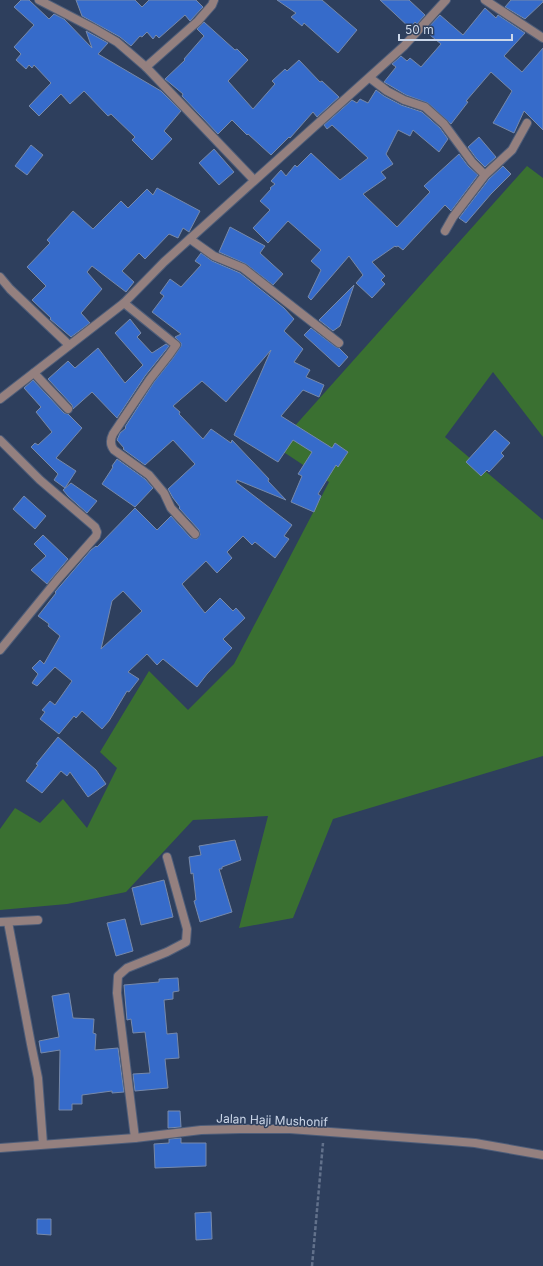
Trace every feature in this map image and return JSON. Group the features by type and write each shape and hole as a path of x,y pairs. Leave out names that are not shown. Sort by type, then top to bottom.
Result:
{"street":[{"path":"39,0 117,42 146,67 254,180"},
{"path":"146,67 198,21 212,5 214,0"},
{"path":"0,399 124,303 164,262 254,180 370,78 404,46 446,0"},
{"path":"485,0 543,38"},
{"path":"370,78 387,91 404,100 426,107 444,124 472,162 485,175"},
{"path":"445,231 485,175 512,150 527,123"},
{"path":"190,239 214,256 243,268 339,343"},
{"path":"0,277 10,289 69,345"},
{"path":"124,303 176,345 170,356 150,379 113,434 111,438 112,447 149,475 164,493 171,508 195,534"},
{"path":"34,373 68,409"},
{"path":"0,440 40,480 95,528 97,532 96,536 58,579 0,650"},
{"path":"135,1138 117,993 118,976 127,968 167,952 186,942 187,929 167,857"},
{"path":"38,920 4,922 38,1078 43,1144"},
{"name":"Jalan Haji Mushonif","path":"0,1148 135,1138 201,1130 290,1129 324,1133 457,1141 543,1155"}],"path":[{"path":"312,1266 324,1133"}],"green space":[{"path":"527,166 543,178 543,437 493,372 445,437 543,520 543,756 333,819 293,918 239,928 268,816 193,820 126,892 67,904 0,910 0,829 15,808 40,823 63,799 87,828 117,768 100,752 149,671 188,710 234,664 329,482 276,447"}],"building":[{"path":"21,0 29,0 49,19 54,14 64,19 92,48 86,31 108,43 98,54 161,91 181,111 164,131 172,139 152,160 132,140 135,137 111,114 108,116 84,91 70,104 61,94 39,116 29,106 51,83 34,65 32,68 29,65 26,69 16,60 21,54 14,47 34,25 14,7"},
{"path":"76,0 135,0 142,7 149,0 196,0 203,7 190,21 185,15 159,38 156,35 153,39 147,32 142,37 140,36 131,46 120,37 82,16"},
{"path":"277,0 322,0 357,30 338,53 304,23 302,26 291,17 296,13"},
{"path":"380,0 409,0 425,15 417,24 415,22 410,28"},
{"path":"511,0 543,0 543,2 525,19 505,7"},
{"path":"485,8 496,18 498,15 525,33 504,56 522,72 543,48 543,130 524,111 514,133 493,123 512,91 491,72 466,101 468,102 451,124 428,103 406,95 384,82 396,67 392,64 401,56 407,61 410,58 421,67 441,44 425,31 440,15 463,35"},
{"path":"204,22 248,60 228,81 253,109 275,84 272,81 285,69 287,71 299,60 320,82 322,81 339,97 317,117 313,112 290,138 289,137 271,155 232,120 218,134 182,96 183,94 165,79 185,60 184,59 204,36 197,29"},
{"path":"376,90 401,105 422,112 440,128 448,139 439,152 413,130 410,136 398,130 386,154 393,164 381,172 386,178 363,194 397,227 430,192 424,186 459,154 468,166 478,175 451,211 445,205 403,250 398,246 395,246 372,262 385,276 381,280 385,284 372,298 356,283 363,275 349,256 311,300 308,297 321,270 311,261 321,250 288,221 268,243 253,228 270,210 260,201 275,184 271,181 281,170 286,176 295,165 297,167 311,153 340,180 368,158 332,125 327,129 324,125 352,100 357,103 360,99 368,103"},
{"path":"479,137 496,157 485,167 468,147"},
{"path":"31,145 43,155 27,175 15,166"},
{"path":"214,149 234,172 219,185 199,163"},
{"path":"503,166 511,174 491,194 466,223 459,218 489,179"},
{"path":"157,188 200,211 189,232 183,228 178,238 169,234 145,259 139,253 122,271 134,282 126,292 92,266 87,272 102,289 81,313 90,323 71,337 50,319 51,318 32,300 46,286 27,267 50,243 47,240 73,211 93,229 121,201 128,208 147,189 153,195"},
{"path":"230,227 265,246 260,253 283,274 273,285 246,264 219,252"},
{"path":"201,253 212,261 240,273 284,308 294,319 284,331 303,349 294,362 310,370 306,377 324,385 319,397 303,390 281,416 332,448 335,443 348,452 338,467 336,465 318,494 321,496 314,512 291,502 302,476 298,474 312,452 293,440 278,462 234,435 271,350 226,402 202,381 173,406 203,439 211,429 231,443 232,440 269,479 268,481 286,500 237,480 236,482 292,525 284,536 289,539 275,558 255,542 252,545 243,536 227,552 232,558 217,573 206,561 182,584 205,613 220,598 233,611 236,608 245,618 223,639 232,648 207,674 197,687 163,659 157,665 147,654 128,672 139,679 129,692 127,691 109,721 102,729 82,711 76,718 74,716 59,734 40,719 45,712 42,710 50,701 55,705 72,681 55,667 37,686 32,683 38,674 32,668 40,660 44,664 60,636 48,626 49,624 38,616 56,593 55,592 91,550 96,546 97,547 135,508 157,530 171,516 191,538 197,539 200,535 199,530 179,508 180,507 168,489 195,464 173,440 145,465 123,449 124,448 117,440 120,433 126,428 125,427 154,382 181,346 181,343 175,337 181,334 152,312 164,296 160,293 170,279 181,287 201,265 195,261","holes":["123,591 142,611 101,649 112,601"]},
{"path":"354,285 340,326 333,331 319,320"},
{"path":"130,319 141,333 137,337 152,353 166,344 169,346 145,376 117,418 92,392 73,409 72,405 48,379 68,361 75,368 98,348 125,383 143,365 115,333"},
{"path":"311,328 339,348 348,357 339,367 304,335"},
{"path":"33,380 64,413 68,414 82,428 56,458 76,471 65,488 54,480 58,474 31,447 35,443 38,445 52,432 36,412 41,407 24,388"},
{"path":"495,430 510,443 501,453 504,456 489,472 487,470 481,476 466,462"},
{"path":"117,459 145,479 153,488 135,507 102,484"},
{"path":"71,483 97,501 87,513 63,490"},
{"path":"24,496 46,516 35,529 13,509"},
{"path":"43,535 68,559 47,584 31,570 46,556 34,544"},
{"path":"58,737 96,770 106,784 88,797 70,772 67,776 61,771 42,793 26,781 38,765 36,764"},
{"path":"235,840 241,860 219,869 232,912 200,922 194,901 196,900 193,873 191,874 189,857 201,855 199,846"},
{"path":"164,880 173,917 141,925 132,888"},
{"path":"125,919 133,951 116,956 107,923"},
{"path":"178,978 179,991 173,992 173,999 164,1000 167,1034 177,1033 179,1058 165,1059 168,1088 135,1091 133,1074 150,1073 145,1032 133,1033 131,1019 127,1020 124,985 159,982 159,979"},
{"path":"69,993 73,1018 94,1019 93,1033 96,1034 95,1050 118,1048 124,1092 112,1093 112,1091 82,1095 82,1104 72,1104 72,1110 59,1110 60,1050 41,1053 39,1041 59,1037 52,996"},
{"path":"168,1111 180,1111 181,1127 168,1128"},
{"path":"181,1138 181,1143 206,1143 206,1166 155,1168 154,1144 169,1143 169,1139"},
{"path":"211,1212 212,1239 196,1240 195,1213"},
{"path":"37,1219 51,1219 51,1235 37,1234"}]}
